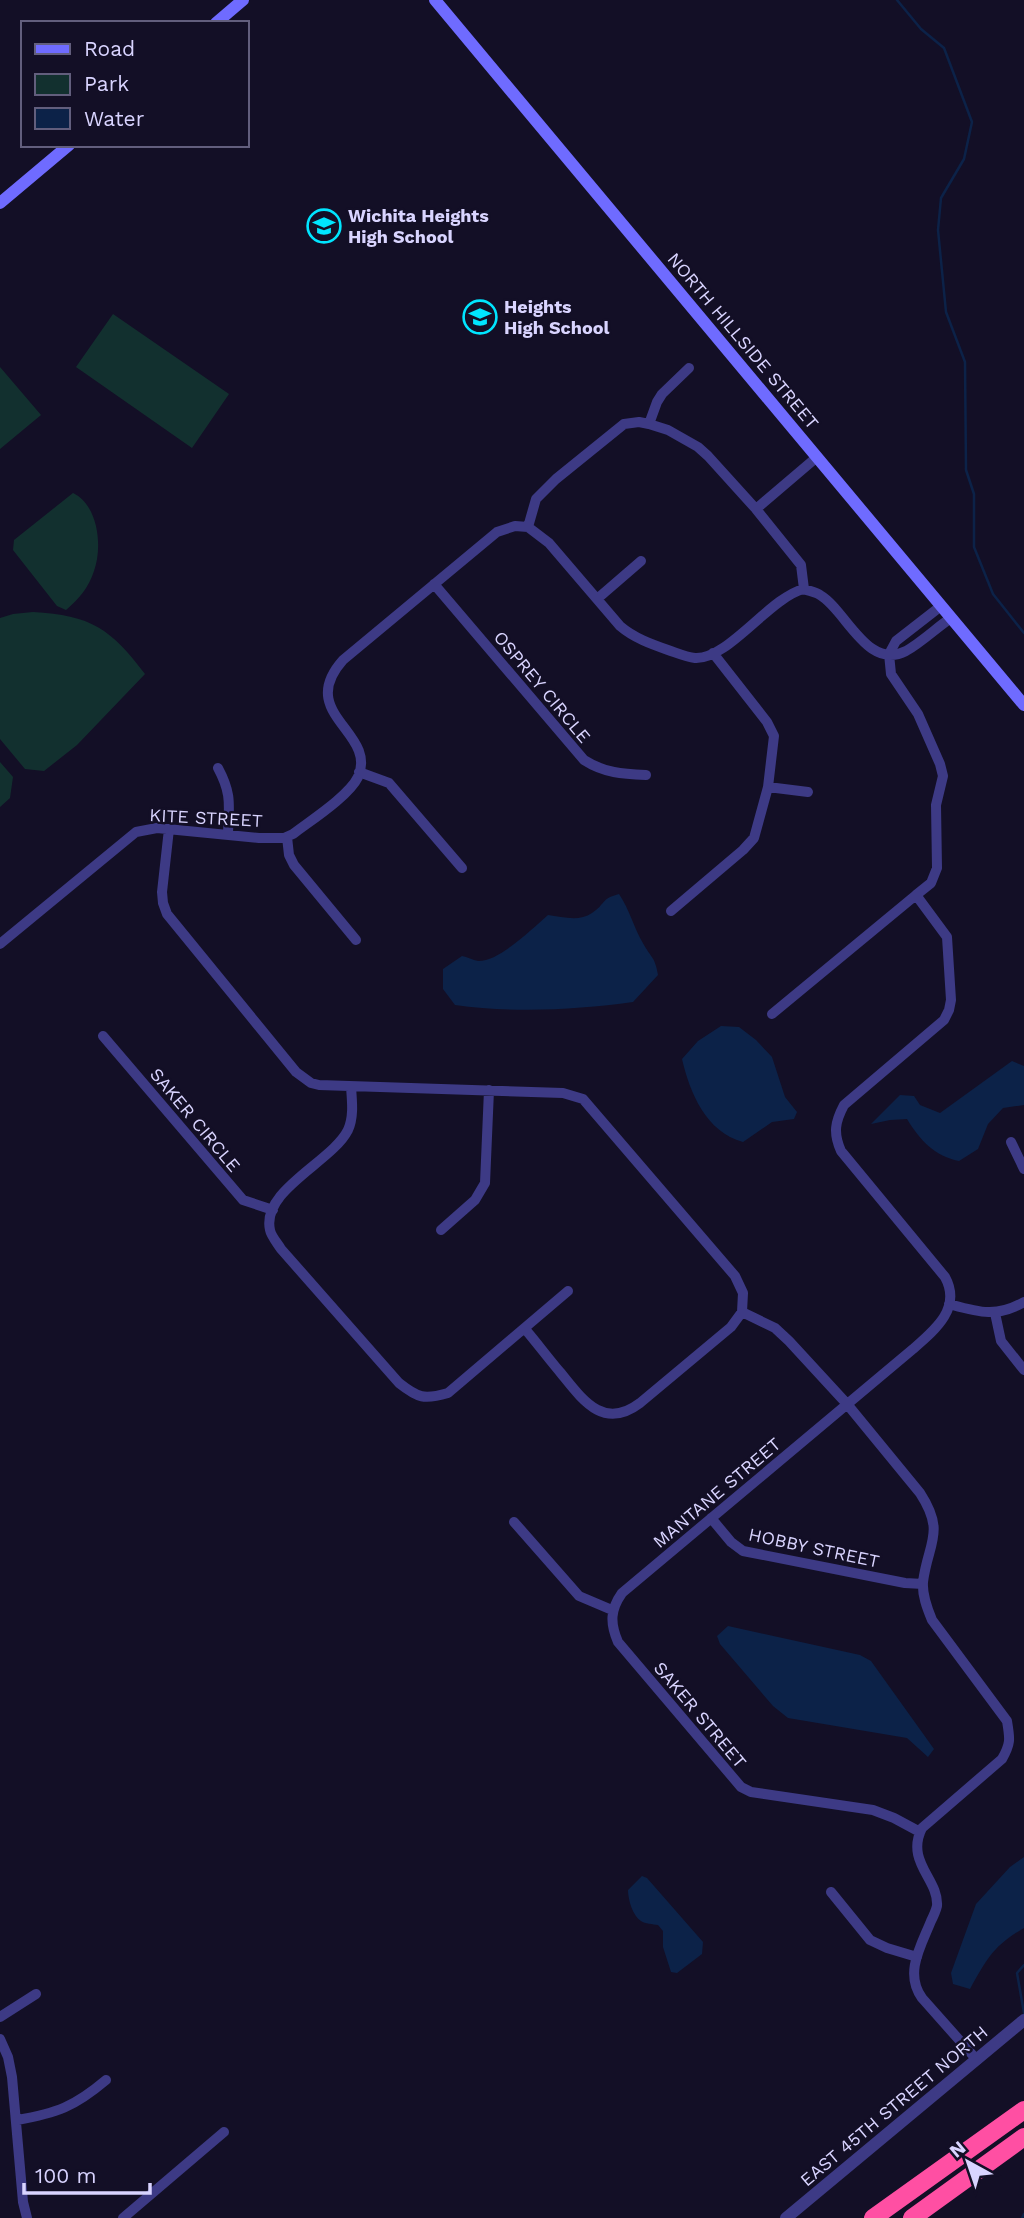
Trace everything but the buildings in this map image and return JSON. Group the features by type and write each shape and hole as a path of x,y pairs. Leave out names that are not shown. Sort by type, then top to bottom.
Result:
{"highway":[{"path":"873,2218 1020,2112"},
{"path":"912,2218 1021,2139"}],"main road":[{"path":"217,21 243,0"},
{"name":"NORTH HILLSIDE STREET","path":"435,0 1024,705"},
{"path":"0,202 67,147"}],"street":[{"path":"649,424 662,394 689,368"},
{"path":"528,527 532,505 556,479 624,424 649,424 668,430 698,447 755,509 801,565 804,589"},
{"path":"755,509 817,457"},
{"path":"462,868 389,783 359,772 357,748 329,706 326,692 328,681 343,660 497,531 515,526 528,527 549,543 620,626 638,638 696,658 713,653 788,597 804,589 821,595 867,645 877,652 904,652 951,618"},
{"path":"597,598 641,561"},
{"name":"OSPREY CIRCLE","path":"434,584 584,760 596,768 612,773 646,775"},
{"path":"772,1014 930,883 937,868 936,805 943,776 918,714 891,674 889,654 896,641 941,606"},
{"path":"671,911 754,838 768,787 774,736 767,722 713,653"},
{"path":"218,768 230,799 228,833"},
{"name":"KITE STREET","path":"0,944 136,832 149,828 228,833 259,838 286,837 343,796 359,772"},
{"path":"768,787 808,792"},
{"path":"169,829 162,897 164,908 170,919 296,1072 319,1085 571,1094 589,1103 736,1276 743,1293 742,1312 731,1327 640,1403 617,1414 601,1412 586,1403 525,1329"},
{"path":"286,837 294,865 356,940"},
{"path":"916,895 947,937 949,1010 944,1020 844,1105 835,1123 835,1132 841,1151 945,1277 950,1286 949,1304 995,1313 1024,1302"},
{"name":"SAKER CIRCLE","path":"103,1036 243,1200 273,1210"},
{"path":"351,1087 351,1118 344,1137 278,1197 270,1231 281,1249 399,1383 414,1395 430,1398 448,1393 568,1290"},
{"path":"441,1230 475,1200 485,1183 489,1090"},
{"path":"1011,1142 1024,1169"},
{"name":"MANTANE STREET","path":"612,1610 622,1593 935,1330 944,1320 949,1304"},
{"path":"742,1312 770,1325 783,1336 846,1404 929,1506 936,1531 923,1584 925,1601 932,1620 1007,1721 1010,1740 1002,1759 922,1828 917,1839 919,1859 937,1906 917,1957 913,1980 916,1990 977,2060"},
{"path":"995,1313 1001,1341 1024,1370"},
{"name":"HOBBY STREET","path":"711,1518 734,1546 743,1551 905,1583 923,1584"},
{"path":"514,1522 579,1596 612,1610"},
{"name":"SAKER STREET","path":"612,1610 611,1627 618,1642 741,1787 751,1792 873,1810 920,1832"},
{"path":"831,1892 870,1940 917,1957"},
{"path":"0,2017 36,1994"},
{"name":"EAST 45TH STREET NORTH","path":"786,2218 1024,2020"},
{"path":"0,2039 11,2067 21,2187 27,2218"},
{"path":"17,2120 47,2115 66,2108 106,2080"},
{"path":"122,2218 224,2132"}],"green space":[{"path":"113,314 229,394 192,448 76,367"},
{"path":"0,367 41,415 0,449"},
{"path":"73,493 88,507 93,516 98,550 89,582 66,610 57,606 13,550 14,540"},
{"path":"33,612 70,617 98,627 121,646 145,674 77,745 44,771 25,769 0,739 0,618"},
{"path":"0,762 13,777 10,798 0,807"}],"water":[{"path":"619,894 654,961 658,975 633,1002 567,1009 499,1009 455,1005 443,989 443,969 462,956 478,961 486,960 515,943 548,915 571,918 587,916 606,900"},
{"path":"721,1026 739,1027 772,1057 785,1097 797,1112 794,1119 772,1122 743,1142 719,1130 702,1110 695,1098 682,1059 698,1041"},
{"path":"1012,1061 1024,1066 1024,1105 1003,1108 988,1124 978,1149 959,1161 950,1159 928,1146 907,1119 871,1124 900,1095 914,1096 920,1105 940,1113"},
{"path":"728,1626 860,1655 871,1661 934,1749 928,1757 907,1738 788,1718 773,1706 720,1644 717,1636"},
{"path":"1024,1857 1024,1928 992,1954 970,1989 953,1984 951,1973 976,1904 1010,1867"},
{"path":"642,1876 647,1878 703,1942 702,1954 677,1973 671,1972 663,1947 663,1931 658,1925 641,1921 632,1907 628,1890"}],"waterway":[{"path":"897,0 921,29 944,48 972,122 964,159 941,198 938,230 946,312 965,362 966,470 974,494 974,547 993,594 1024,633"},
{"path":"1024,1965 1017,1973 1024,2013"},
{"path":"1022,2218 1024,2214"}],"place":[{"name":"Wichita Heights High School","path":"324,226"},
{"name":"Heights High School","path":"480,317"}]}
